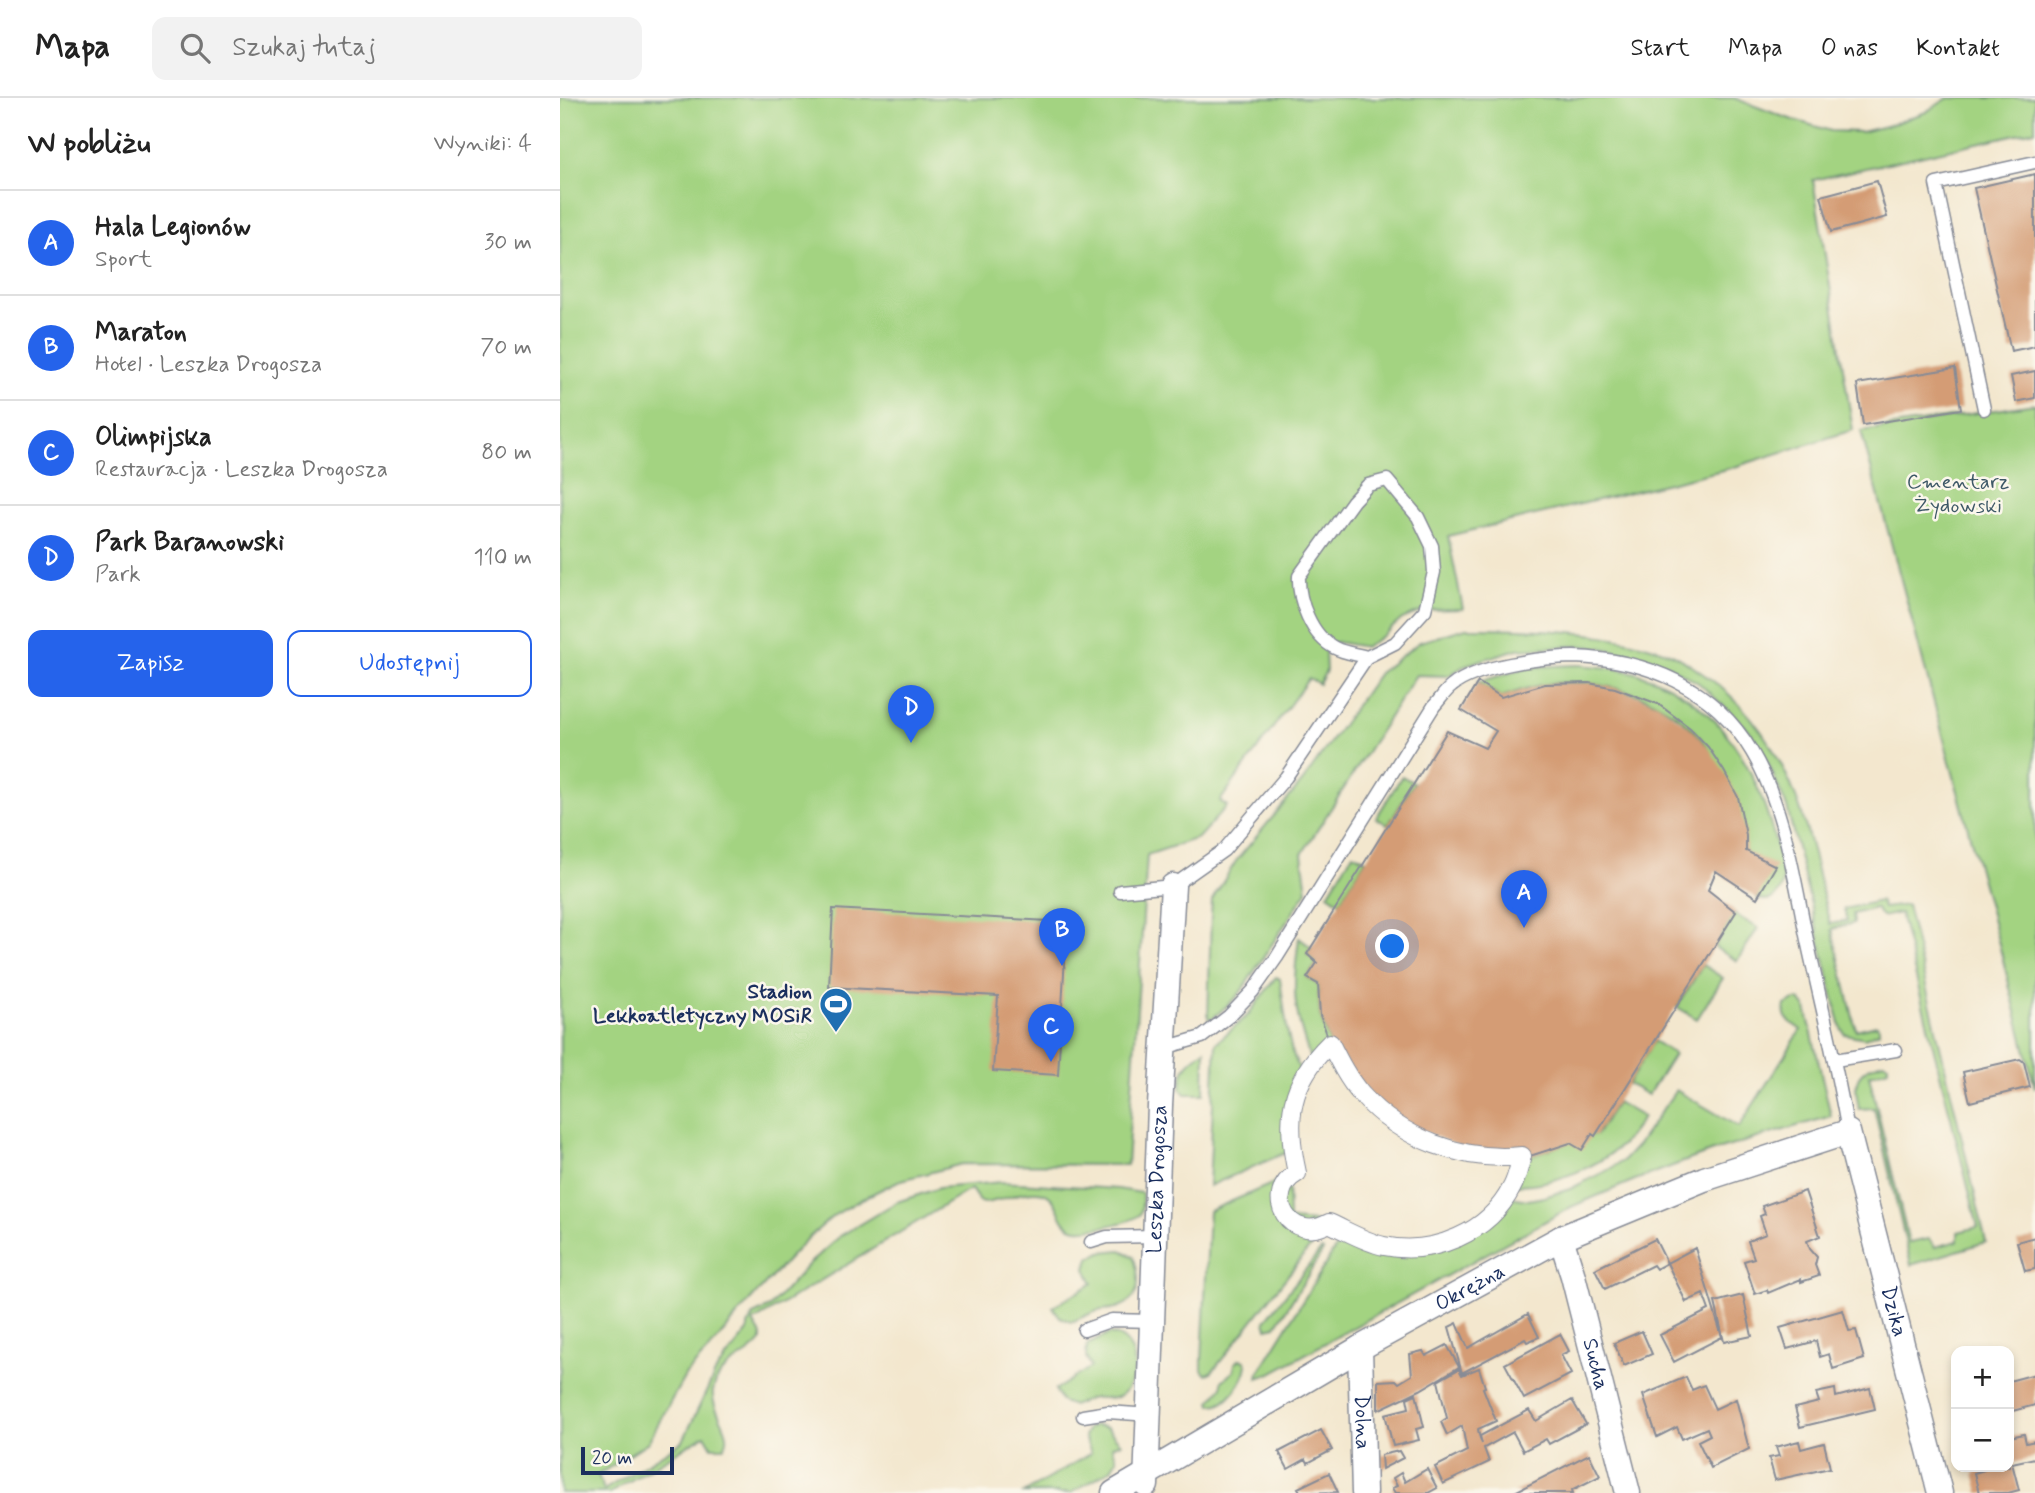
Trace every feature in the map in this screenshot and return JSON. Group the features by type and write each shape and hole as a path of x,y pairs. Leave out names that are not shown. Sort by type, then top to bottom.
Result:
{"street":[{"name":"Leszka Drogosza","path":"1146,1483 1155,1236 1173,886"},
{"path":"1330,1043 1345,1072 1362,1094 1404,1130 1464,1154 1485,1157 1522,1156 1514,1185 1506,1196 1498,1208 1474,1229 1425,1248 1384,1246 1329,1223 1312,1229 1296,1226 1284,1213 1281,1195 1288,1180 1297,1173 1290,1128 1295,1097 1315,1058 1330,1043"},
{"name":"Okrężna","path":"1114,1493 1146,1483 1360,1348 1561,1238 1704,1179 1848,1132"},
{"name":"Dzika","path":"1848,1132 1940,1493"},
{"name":"Sucha","path":"1561,1238 1628,1493"},
{"name":"Dolna","path":"1360,1348 1364,1493"}],"lane":[{"path":"1983,409 1936,184 2035,162"},
{"path":"1120,891 1173,886 1224,849 1277,788 1367,657 1395,643 1425,610 1434,572 1432,546 1418,517 1387,480 1368,485 1353,501 1299,576 1298,591 1310,625 1334,648 1367,657"},
{"path":"1164,1048 1202,1037 1229,1016 1254,991 1434,706 1452,685 1489,668 1561,657 1601,658 1649,668 1686,686 1715,707 1736,729 1753,753 1771,792 1785,839 1835,1060 1848,1132"},
{"path":"1835,1060 1896,1050"},
{"path":"1091,1242 1107,1237 1155,1236"},
{"path":"1084,1330 1112,1320 1153,1321"},
{"path":"1083,1416 1108,1412 1150,1415"}],"green space":[{"path":"560,98 1734,98 1831,131 1861,132 1926,112 1948,98 2035,98 2035,130 1813,180 1853,430 1731,468 1448,536 1463,609 1425,610 1402,619 1366,647 1336,642 1325,652 1326,671 1319,684 1309,678 1220,801 1227,806 1198,838 1147,855 1127,1165 962,1164 898,1181 833,1216 803,1243 686,1374 648,1442 598,1475 604,1490 683,1441 717,1369 748,1331 753,1315 770,1307 809,1264 840,1236 897,1202 939,1188 1001,1182 1118,1189 1142,1193 1140,1214 1118,1223 1078,1229 1064,1221 1053,1200 1043,1193 1026,1193 985,1203 980,1201 971,1189 753,1322 761,1335 761,1341 727,1367 716,1381 713,1391 715,1406 727,1435 724,1447 712,1447 705,1435 610,1493 560,1493"},
{"name":"Cmentarz Żydowski","path":"2035,404 2035,1088 1861,431"},
{"path":"1466,628 1570,632 1647,646 1686,662 1716,683 1746,711 1770,744 1797,800 1830,924 1847,921 1844,909 1880,901 1883,908 1907,905 1986,1242 1911,1265 1874,1108 1859,1109 1856,1085 1861,1074 1873,1065 1883,1062 1888,1064 1888,1069 1869,1075 1909,1243 1929,1239 1935,1247 1958,1241 1958,1232 1978,1227 1900,913 1882,917 1875,908 1853,914 1854,923 1832,929 1856,1030 1877,1025 1879,1028 1879,1032 1865,1038 1845,1034 1841,1028 1787,807 1764,754 1749,730 1700,684 1669,666 1643,658 1598,647 1517,649 1466,665 1448,676 1416,675 1302,854 1307,891 1238,996 1213,1018 1208,1019 1212,900 1236,861 1303,781 1379,673 1420,642"},
{"path":"1578,665 1642,675 1673,689 1700,707 1722,729 1740,754 1767,811 1783,875 1776,896 1768,900 1757,898 1711,753 1691,728 1674,714 1635,694 1591,684 1547,684 1501,697 1478,682 1530,667"},
{"path":"1402,776 1414,783 1388,825 1376,818"},
{"path":"1353,853 1366,860 1340,902 1328,894"},
{"path":"1734,914 1758,928 1737,961 1714,947"},
{"path":"1299,938 1311,947 1307,954 1317,963 1307,978 1318,984 1320,1015 1330,1043 1312,1064 1301,1030 1296,1002 1295,974"},
{"path":"1703,965 1723,978 1697,1019 1677,1007"},
{"path":"1276,977 1280,979 1292,1052 1303,1077 1292,1150 1209,1186 1216,1043 1248,1015"},
{"path":"1800,1000 1806,1008 1831,1116 1710,1152 1571,1207 1258,1378 1259,1372 1346,1231 1366,1240 1443,1243 1506,1196 1528,1200 1570,1189 1624,1160 1676,1090 1739,1127 1801,1030 1788,1020 1785,1014 1785,1005"},
{"path":"1654,1041 1674,1054 1648,1095 1628,1084"},
{"path":"1205,1050 1204,1094 1185,1094 1181,1089 1184,1071 1190,1062"},
{"path":"1617,1102 1643,1117 1629,1137 1616,1149 1575,1173 1543,1182 1514,1185 1522,1156 1596,1135"},
{"path":"1297,1173 1288,1180 1289,1220 1329,1223 1216,1367 1205,1374 1202,1361 1209,1211"},
{"path":"1121,1250 1133,1256 1135,1263 1138,1286 1132,1298 1114,1309 1097,1311 1071,1322 1060,1317 1053,1307 1093,1283 1086,1269 1089,1258 1101,1252"},
{"path":"1321,1250 1323,1251 1276,1326 1267,1328 1265,1321"},
{"path":"1109,1334 1119,1337 1132,1350 1134,1369 1128,1388 1115,1398 1091,1399 1073,1406 1062,1402 1055,1390 1091,1367 1086,1357 1087,1345"},
{"path":"1240,1359 1247,1365 1239,1385 1224,1401 1212,1405 1211,1401 1222,1387 1222,1381 1234,1371 1235,1363"},
{"path":"1095,1425 1107,1428 1121,1443 1112,1446 1117,1459 1111,1469 1071,1493 1024,1493 1091,1453 1084,1436 1088,1428"}],"building":[{"path":"2035,174 2035,346 2011,351 1974,188"},
{"path":"1877,181 1887,217 1831,232 1821,196"},
{"path":"1955,368 1961,409 1863,425 1857,384"},
{"path":"2035,371 2035,398 2016,402 2011,376"},
{"path":"1478,682 1501,697 1545,684 1589,683 1615,688 1658,704 1690,728 1708,747 1724,771 1738,797 1746,835 1746,851 1776,866 1757,898 1716,871 1708,890 1736,912 1595,1136 1592,1134 1582,1150 1570,1143 1533,1155 1485,1157 1384,1115 1330,1043 1320,1015 1318,984 1307,978 1317,963 1307,954 1447,731 1485,748 1496,731 1461,710"},
{"path":"833,909 1067,922 1058,1075 993,1071 998,996 829,987"},
{"path":"2020,1059 2024,1062 2030,1087 1970,1102 1963,1072"},
{"path":"1805,1191 1820,1236 1807,1241 1817,1257 1815,1265 1819,1276 1801,1282 1801,1279 1768,1293 1767,1290 1755,1294 1744,1261 1754,1258 1748,1241 1766,1234 1760,1216 1765,1214 1762,1206"},
{"path":"2035,1237 2035,1269 2025,1271 2017,1242"},
{"path":"1655,1239 1667,1263 1656,1269 1653,1265 1605,1289 1595,1269"},
{"path":"1695,1248 1722,1337 1674,1362 1660,1335 1709,1310 1703,1294 1686,1302 1667,1263"},
{"path":"1743,1295 1752,1336 1724,1342 1715,1302"},
{"path":"1843,1310 1849,1331 1856,1330 1864,1359 1833,1369 1829,1354 1820,1357 1816,1341 1787,1349 1780,1328"},
{"path":"1528,1314 1539,1337 1527,1342 1525,1339 1462,1373 1449,1327 1457,1323 1468,1348"},
{"path":"1642,1331 1652,1354 1624,1366 1614,1343"},
{"path":"1560,1334 1569,1351 1561,1355 1571,1374 1524,1399 1505,1364"},
{"path":"1447,1345 1459,1367 1378,1410 1378,1381 1396,1380 1399,1383 1412,1375 1410,1354 1423,1351 1426,1356"},
{"path":"1479,1368 1485,1387 1483,1388 1496,1421 1478,1429 1482,1444 1480,1436 1529,1410 1536,1421 1572,1400 1586,1424 1549,1444 1546,1439 1523,1451 1513,1432 1484,1448 1489,1462 1443,1484 1435,1467 1467,1451 1462,1426 1447,1435 1441,1422 1447,1418 1438,1381 1459,1369 1462,1375"},
{"path":"2035,1374 2035,1405 2014,1411 2014,1380"},
{"path":"1686,1377 1692,1390 1704,1385 1715,1409 1736,1399 1749,1449 1711,1468 1698,1441 1710,1435 1707,1428 1682,1439 1677,1427 1657,1437 1643,1395"},
{"path":"1870,1388 1875,1409 1800,1427 1795,1408 1819,1402 1816,1393 1835,1389 1836,1397"},
{"path":"1416,1394 1424,1427 1416,1429 1419,1440 1393,1446 1385,1414 1409,1408 1407,1398"},
{"path":"1321,1430 1332,1450 1308,1463 1306,1459 1288,1469 1279,1452"},
{"path":"2024,1434 2026,1443 2035,1441 2035,1458 2014,1463 2014,1436"},
{"path":"1799,1441 1801,1449 1824,1443 1830,1468 1775,1480 1769,1458 1779,1456 1776,1447"},
{"path":"1399,1451 1403,1458 1382,1469 1381,1455"},
{"path":"1589,1454 1600,1476 1572,1490 1573,1493 1513,1493"},
{"path":"1427,1469 1437,1488 1428,1493 1395,1493 1392,1488 1397,1486 1393,1478 1401,1473 1405,1482"},
{"path":"2014,1471 2019,1490 2008,1493 1979,1493 1974,1473"},
{"path":"1329,1473 1338,1492 1301,1493 1298,1488"}],"place":[{"name":"Park Baranowski","path":"911,743"},
{"name":"Hala Legionów","path":"1524,928"},
{"name":"Maraton","path":"1062,966"},
{"name":"Stadion Lekkoatletyczny MOSiR","path":"836,1034"},
{"name":"Olimpijska","path":"1051,1062"}]}
